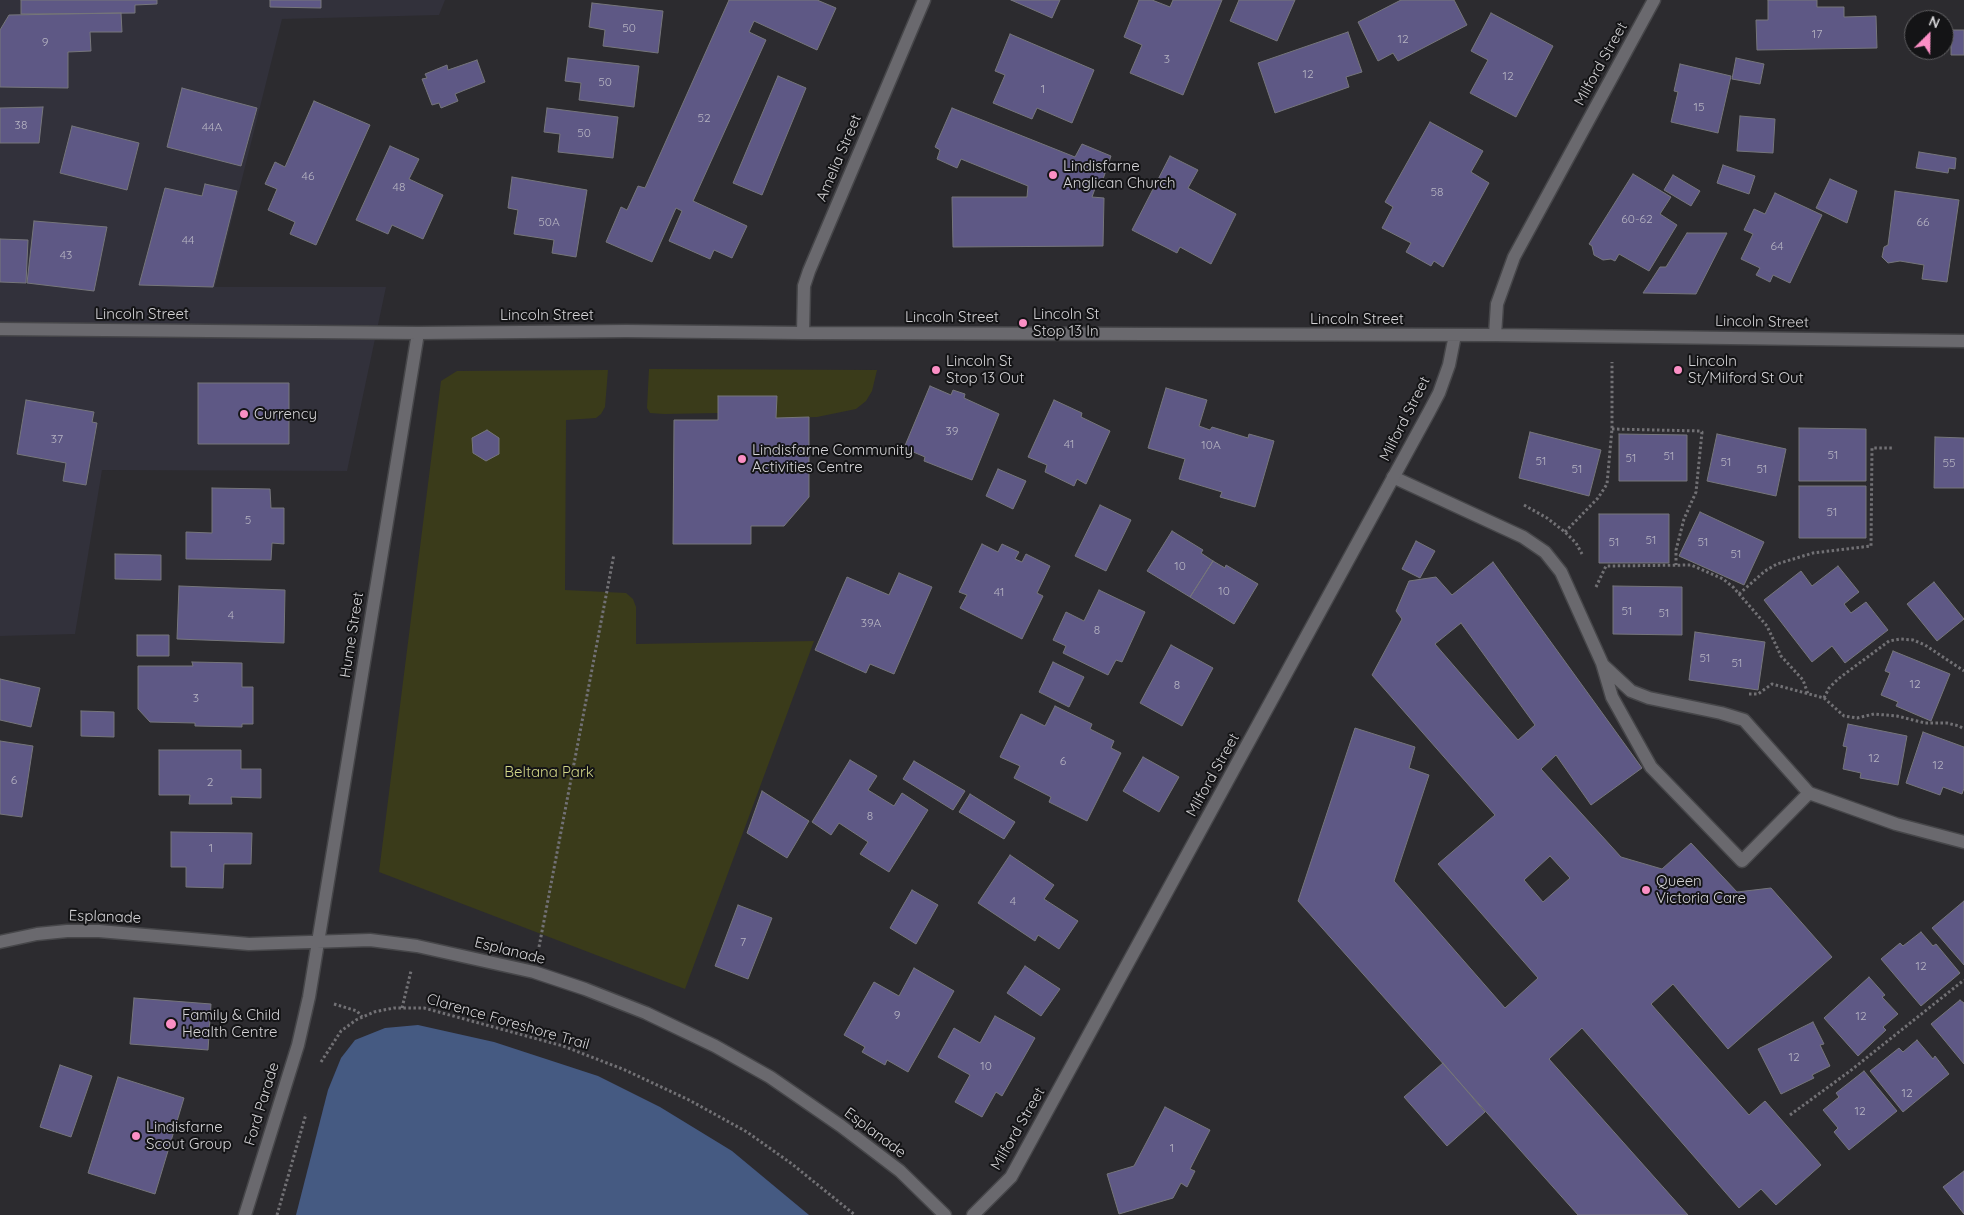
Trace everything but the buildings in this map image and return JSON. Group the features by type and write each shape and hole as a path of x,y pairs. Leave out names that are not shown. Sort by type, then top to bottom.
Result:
{"street":[{"name":"Amelia Street","path":"803,334 804,286 808,271 924,0"},
{"name":"Milford Street","path":"1495,335 1498,304 1514,257 1654,0"},
{"name":"Lincoln Street","path":"0,330 418,333 626,330 803,334 1495,335 1964,341"},
{"name":"Hume Street","path":"318,942 418,333"},
{"name":"Milford Street","path":"973,1215 1011,1177 1439,393 1450,365 1455,335"},
{"path":"1393,477 1522,537 1544,552 1561,572 1602,663 1612,697 1651,767 1742,860 1809,793"},
{"path":"1602,663 1632,691 1649,698 1721,713 1744,720 1809,793 1896,824 1964,842"},
{"name":"Esplanade","path":"0,942 37,934 83,931 249,944 370,940 417,946 534,972 585,989 646,1013 714,1046 770,1077 841,1126 900,1171 945,1215"},
{"name":"Ford Parade","path":"244,1215 298,1045 309,997 318,942"}],"path":[{"path":"1565,532 1598,498 1607,484 1612,429 1612,336"},
{"path":"1612,429 1702,432 1696,492 1684,519 1676,550 1676,565"},
{"path":"1739,594 1765,571 1777,564 1813,553 1871,546 1872,448 1894,448"},
{"path":"1524,505 1547,518 1565,532 1576,543 1584,558"},
{"path":"534,972 614,554"},
{"path":"1592,580 1595,588 1606,566 1676,565 1691,565 1723,579 1767,626 1781,656 1803,680 1808,694"},
{"path":"1824,698 1828,688 1838,679 1889,641 1900,639 1913,640 1925,645 1964,671"},
{"path":"1744,693 1758,694 1772,684 1824,698 1844,716 1857,718 1874,714 1897,716 1925,722 1948,723 1964,729"},
{"path":"402,1008 417,946"},
{"path":"1790,1115 1850,1071 1964,980"},
{"path":"309,997 357,1011 362,1017"},
{"name":"Clarence Foreshore Trail","path":"320,1065 342,1031 362,1017 374,1012 394,1008 424,1008 554,1044 625,1070 689,1100 747,1132 792,1164 855,1215"},
{"path":"278,1215 308,1107"}],"shaded area":[{"path":"0,0 445,0 439,15 282,19 215,287 386,287 347,471 102,470 75,634 0,636"}],"green space":[{"path":"649,369 877,370 872,391 866,401 856,409 817,417 776,418 776,396 718,396 718,413 650,413 647,408"},
{"name":"Beltana Park","path":"608,370 605,407 601,414 596,418 566,420 565,590 626,593 633,599 636,607 636,644 814,641 685,989 379,872 441,381 457,371"}],"water":[{"path":"418,1025 494,1042 598,1076 660,1107 732,1151 809,1215 296,1215 328,1090 341,1058 355,1040 385,1028"}],"place":[{"name":"Lindisfarne Anglican Church","path":"1053,175"},
{"name":"Lincoln St Stop 13 In","path":"1023,323"},
{"name":"Lincoln St Stop 13 Out","path":"936,370"},
{"name":"Lincoln St/Milford St Out","path":"1678,370"},
{"name":"Currency","path":"244,414"},
{"name":"Lindisfarne Community Activities Centre","path":"742,459"},
{"name":"Queen Victoria Care","path":"1646,890"},
{"name":"Family & Child Health Centre","path":"171,1024"},
{"name":"Lindisfarne Scout Group","path":"136,1136"}]}
